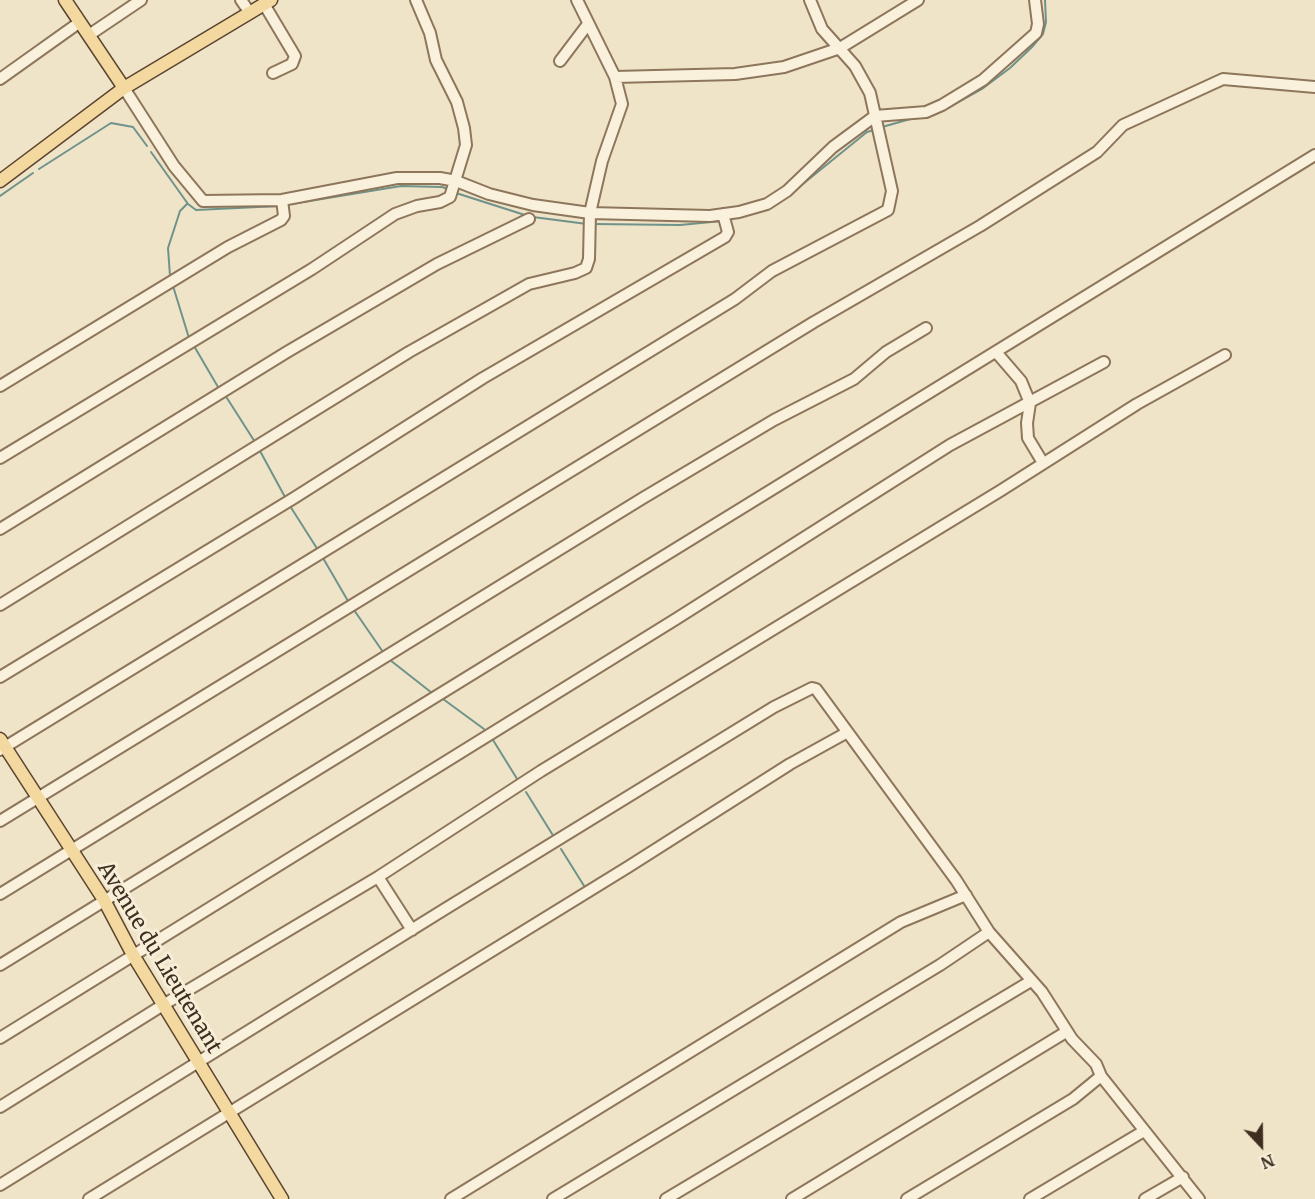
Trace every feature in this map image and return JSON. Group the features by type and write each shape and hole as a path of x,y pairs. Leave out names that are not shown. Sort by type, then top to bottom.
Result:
{"main road":[{"path":"65,0 124,88"},
{"path":"0,181 124,88 268,2"},
{"name":"Avenue du Lieutenant","path":"2,745 104,900 133,955 282,1199"}],"street":[{"path":"89,35 141,0"},
{"path":"241,0 250,13"},
{"path":"0,458 312,269 395,214 405,209 447,200 454,187 466,145 462,115 436,60 428,26 416,0"},
{"path":"0,605 409,352 529,284 575,273 586,267 589,259 590,213 602,161 622,104 615,77 577,0"},
{"path":"2,745 735,299 772,271 805,251 880,216 888,210 892,191 865,80 822,29 810,0"},
{"path":"615,77 762,71 802,63 840,48 918,0"},
{"path":"124,88 174,166 203,201 282,204 397,178 454,187 533,205 590,213 725,219 767,204 787,191 833,147 877,124 926,112 983,80 1036,33 1038,24 1035,0"},
{"path":"268,2 295,56 292,64 273,73"},
{"path":"0,79 80,22"},
{"path":"560,61 588,24"},
{"path":"0,821 804,328 980,226 1097,152 1123,125 1223,79 1315,87"},
{"path":"0,965 1315,155"},
{"path":"0,386 219,253 280,220 282,204"},
{"path":"0,529 286,352 437,264 529,219"},
{"path":"0,677 294,498 483,378 725,237 728,232 725,219"},
{"path":"0,894 673,479 774,420 854,379 886,352 926,328"},
{"path":"996,352 1021,381 1030,402 1027,423 1028,438 1043,463"},
{"path":"0,1107 164,1005 378,877 542,771 1137,404 1225,354"},
{"path":"0,1038 676,619 950,445 1104,362"},
{"path":"0,1185 412,930 804,692 816,690 966,895 988,932 1042,992 1066,1032 1096,1064 1101,1076 1199,1199"},
{"path":"89,1199 628,867 790,764 846,733"},
{"path":"378,877 412,930"},
{"path":"451,1199 901,922 966,895"},
{"path":"553,1199 940,965 988,932"},
{"path":"666,1199 1031,981"},
{"path":"792,1199 1066,1032"},
{"path":"907,1199 1073,1099 1101,1076"},
{"path":"1030,1199 1144,1131"},
{"path":"1145,1199 1183,1177"}],"waterway":[{"path":"948,108 982,89 1010,68 1032,47 1043,34 1046,22 1045,0"},
{"path":"882,127 914,118"},
{"path":"39,169 111,123 133,127 147,146"},
{"path":"793,192 867,132 874,130"},
{"path":"151,152 188,204 196,210 279,206"},
{"path":"0,196 33,173"},
{"path":"285,205 401,186 448,189"},
{"path":"456,193 528,216"},
{"path":"170,276 168,248 180,211 187,204"},
{"path":"727,220 754,213"},
{"path":"533,217 587,224"},
{"path":"593,224 680,225 722,221"},
{"path":"173,286 189,338"},
{"path":"194,346 218,387"},
{"path":"225,395 255,442"},
{"path":"260,451 285,497"},
{"path":"290,506 318,550"},
{"path":"323,558 348,601"},
{"path":"354,610 383,652"},
{"path":"390,660 432,693"},
{"path":"443,699 484,729"},
{"path":"493,740 519,782"},
{"path":"526,792 554,837"},
{"path":"561,849 586,889"}]}
